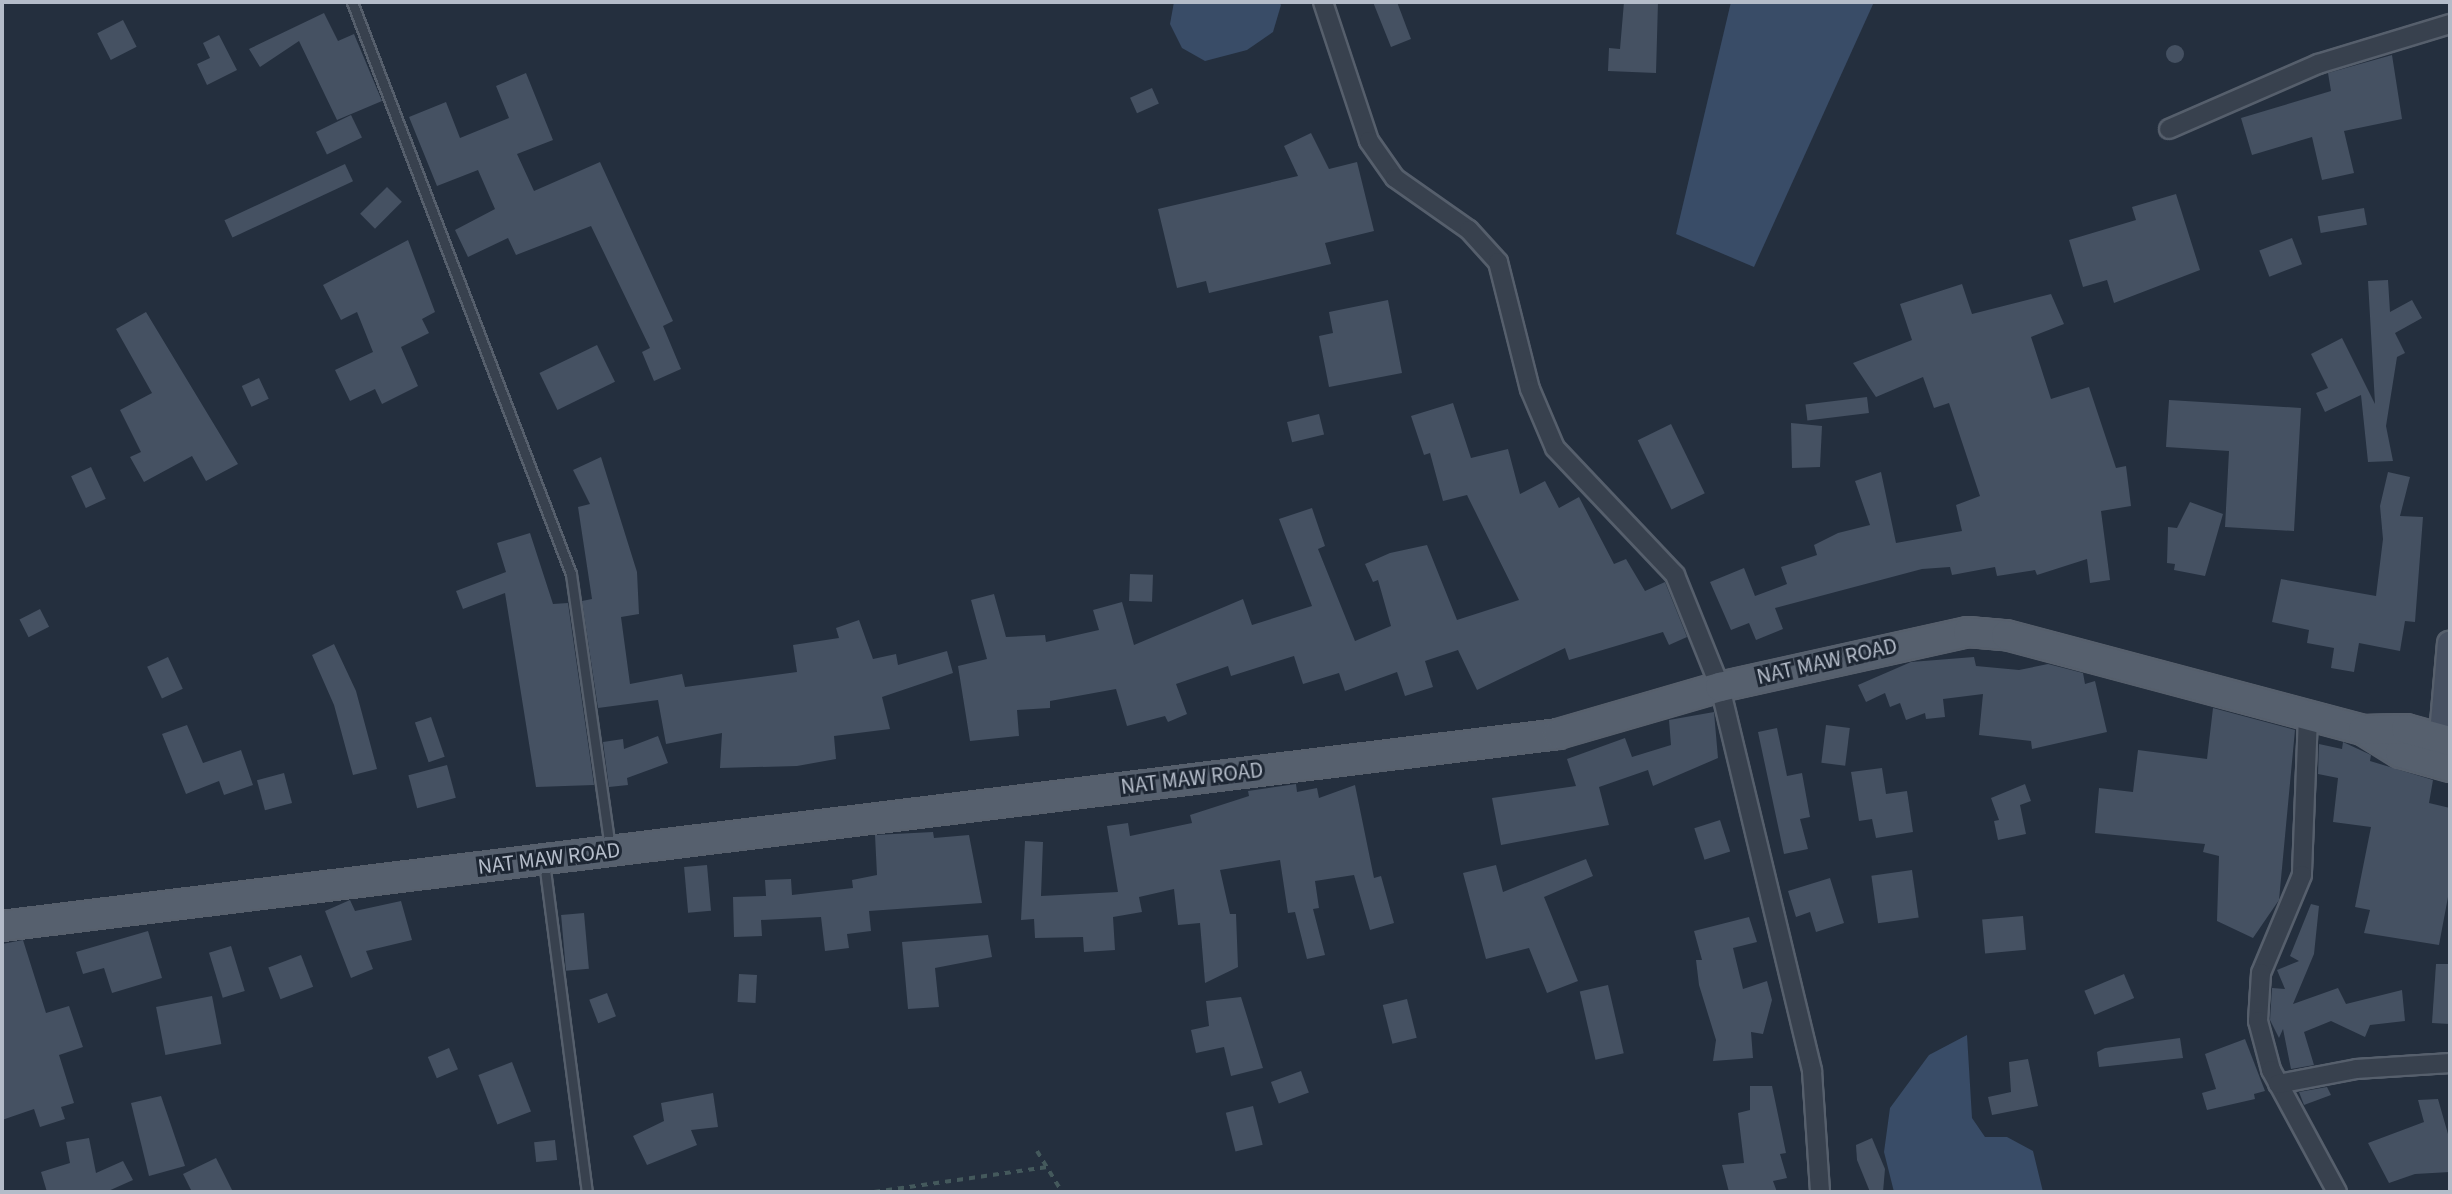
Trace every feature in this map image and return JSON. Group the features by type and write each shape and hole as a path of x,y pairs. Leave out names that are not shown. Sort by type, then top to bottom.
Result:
{"main road":[{"name":"NAT MAW ROAD","path":"2,926 1558,734 1720,687 1968,632 2006,635 2363,730 2400,753 2445,753"},
{"path":"2445,753 2450,643"}],"street":[{"path":"1323,2 1369,141 1395,178 1469,230 1498,262 1530,389 1555,448 1675,575 1720,687 1812,1071 1820,1192"},
{"path":"2169,129 2318,64 2450,24"},
{"path":"2308,716 2302,875 2261,973 2258,1021 2278,1084 2337,1192"},
{"path":"2278,1084 2357,1069 2450,1063"}],"lane":[{"path":"352,2 571,574 611,851"},
{"path":"543,860 587,1192"}],"path":[{"path":"1037,1151 1062,1192"},
{"path":"874,1192 1047,1167"}],"water":[{"path":"1174,2 1279,2 1281,5 1273,32 1247,50 1205,61 1182,48 1170,24"},
{"path":"1731,2 1874,2 1754,267 1676,234"},
{"path":"1967,1035 1972,1118 1985,1137 2007,1137 2033,1151 2043,1192 1894,1192 1884,1152 1890,1108 1929,1055"}],"building":[{"path":"1373,2 1397,2 1411,39 1391,47"},
{"path":"1624,2 1658,2 1656,73 1608,71 1609,48 1620,49"},
{"path":"324,13 338,41 354,34 382,101 337,120 299,41 260,67 249,49"},
{"path":"123,20 137,47 111,60 97,33"},
{"path":"219,35 237,70 207,85 197,64 210,58 203,43"},
{"path":"2171,45 2179,45 2184,54 2182,61 2171,63 2166,58 2166,50"},
{"path":"2392,55 2402,119 2344,131 2354,173 2322,180 2312,137 2252,155 2241,118 2331,91 2328,73"},
{"path":"526,73 553,140 517,154 534,191 600,162 673,321 663,326 681,369 654,381 642,352 650,348 591,226 516,255 508,238 468,257 455,230 495,209 478,170 437,186 409,117 446,102 460,138 509,118 496,86"},
{"path":"1152,88 1159,104 1137,113 1130,98"},
{"path":"351,115 362,137 327,155 316,132"},
{"path":"1311,133 1329,169 1357,162 1374,231 1325,243 1331,264 1209,293 1206,281 1177,288 1158,209 1298,176 1284,146"},
{"path":"345,164 353,181 232,237 224,220"},
{"path":"387,187 402,202 375,229 360,214"},
{"path":"2176,194 2200,270 2114,303 2107,280 2083,287 2069,240 2136,220 2132,207"},
{"path":"2364,208 2367,225 2321,233 2318,216"},
{"path":"2292,238 2302,264 2269,277 2259,251"},
{"path":"408,240 435,312 422,319 429,333 401,347 418,386 382,404 375,389 350,401 335,370 373,352 357,312 341,320 323,285"},
{"path":"2388,280 2390,312 2412,300 2422,318 2395,333 2405,353 2397,357 2386,426 2393,461 2368,462 2361,395 2325,412 2316,393 2328,388 2311,354 2342,338 2375,404 2368,281"},
{"path":"1962,284 1972,314 2051,294 2064,324 2031,337 2051,399 2089,387 2116,468 2126,466 2131,506 2101,511 2110,580 2090,583 2087,559 2037,575 2035,570 1997,576 1995,567 1952,575 1950,567 1922,569 1775,608 1783,629 1756,640 1749,623 1731,630 1710,582 1744,568 1755,596 1787,584 1781,567 1817,555 1814,545 1838,533 1870,525 1855,481 1881,472 1896,543 1962,531 1956,505 1980,496 1949,403 1934,408 1923,377 1876,397 1853,363 1912,340 1900,304"},
{"path":"1388,300 1402,373 1329,387 1319,336 1333,333 1329,312"},
{"path":"146,312 238,464 206,481 192,456 144,482 130,457 141,452 120,410 152,393 116,329"},
{"path":"597,345 615,382 557,410 539,373"},
{"path":"259,378 269,399 252,407 242,386"},
{"path":"1867,397 1869,413 1807,420 1805,405"},
{"path":"2169,400 2301,408 2294,531 2225,527 2229,451 2166,447"},
{"path":"1453,403 1471,458 1508,449 1520,494 1545,481 1559,508 1579,497 1614,564 1626,559 1645,591 1665,582 1687,637 1669,645 1663,632 1569,660 1565,648 1477,690 1458,650 1425,661 1433,687 1405,696 1397,672 1345,691 1339,673 1303,684 1294,656 1231,676 1228,666 1176,684 1187,714 1168,722 1165,716 1127,726 1116,689 1050,701 1050,708 1017,710 1019,736 970,741 958,666 987,659 971,600 994,594 1006,637 1045,635 1046,642 1099,630 1093,610 1122,602 1134,645 1243,599 1252,625 1312,606 1279,519 1312,508 1325,546 1318,549 1355,641 1391,626 1378,580 1373,582 1365,564 1390,553 1427,545 1457,620 1519,600 1467,495 1443,501 1430,453 1424,455 1411,416"},
{"path":"1319,414 1324,434 1292,442 1287,422"},
{"path":"1791,423 1822,426 1820,467 1792,468"},
{"path":"1671,424 1705,493 1671,509 1638,440"},
{"path":"601,457 637,572 639,614 621,617 630,684 682,674 685,687 797,672 793,645 839,638 836,628 859,620 873,659 896,654 898,665 947,651 953,673 882,697 890,729 834,736 836,759 797,766 720,768 722,733 666,744 658,700 598,708 582,601 592,599 578,507 590,504 573,470"},
{"path":"91,467 106,499 86,508 71,476"},
{"path":"2388,472 2410,477 2400,516 2423,517 2415,622 2405,621 2400,651 2359,643 2354,672 2331,668 2334,648 2307,643 2309,630 2272,622 2281,579 2376,596 2383,539 2380,506"},
{"path":"2190,502 2223,514 2205,576 2174,570 2175,564 2167,563 2168,527 2177,528"},
{"path":"530,533 553,604 568,603 594,785 536,787 505,593 463,609 456,591 506,572 497,543"},
{"path":"1130,574 1153,575 1152,602 1129,601"},
{"path":"40,609 49,627 29,637 20,619"},
{"path":"334,644 356,691 377,769 353,775 334,705 312,655"},
{"path":"168,657 183,689 162,698 147,667"},
{"path":"1974,657 1976,666 2019,670 2048,664 2083,673 2085,684 2095,681 2107,732 2032,749 2031,741 1979,735 1983,694 1943,699 1945,717 1926,719 1925,713 1906,720 1900,703 1890,707 1885,693 1866,702 1858,685 1911,662"},
{"path":"2213,708 2295,730 2279,900 2253,938 2217,921 2219,856 2203,852 2205,844 2095,833 2099,788 2133,792 2138,750 2207,759"},
{"path":"1714,712 1718,758 1653,786 1648,770 1599,787 1609,825 1501,845 1492,798 1576,786 1567,759 1625,738 1632,757 1671,745 1669,720"},
{"path":"431,717 445,757 429,762 415,723"},
{"path":"187,725 203,763 241,750 253,785 224,795 219,781 186,794 162,734"},
{"path":"1826,725 1850,728 1845,766 1821,763"},
{"path":"1777,728 1787,776 1802,773 1810,817 1800,819 1808,849 1784,854 1758,732"},
{"path":"658,736 668,763 627,778 628,785 609,787 603,742 623,739 624,749"},
{"path":"2343,742 2371,755 2370,761 2433,780 2429,803 2450,808 2448,897 2439,945 2364,933 2370,910 2355,907 2371,827 2333,822 2338,778 2318,774 2319,744 2342,749"},
{"path":"447,765 456,798 417,808 408,775"},
{"path":"1882,768 1886,794 1907,791 1913,832 1876,838 1872,819 1859,821 1851,772"},
{"path":"284,773 292,803 265,810 257,780"},
{"path":"1296,784 1297,792 1317,788 1319,798 1355,785 1374,878 1381,876 1394,923 1370,930 1354,875 1315,881 1319,908 1313,909 1325,955 1307,959 1295,912 1288,913 1280,860 1220,870 1230,914 1236,914 1238,967 1205,983 1200,923 1178,925 1174,889 1139,897 1142,912 1113,917 1115,950 1084,952 1083,937 1035,938 1034,919 1021,920 1025,841 1043,842 1041,896 1118,892 1107,826 1128,823 1130,836 1192,823 1190,815 1249,796 1248,791"},
{"path":"2025,784 2031,801 2020,805 2026,834 1998,840 1994,821 1999,820 1991,798"},
{"path":"1720,820 1730,851 1705,860 1694,828"},
{"path":"933,832 934,838 969,835 982,903 869,911 871,931 847,934 849,948 825,951 821,917 761,920 762,936 734,937 733,897 766,896 765,880 791,879 792,895 853,888 852,880 877,875 875,835"},
{"path":"1586,859 1593,876 1544,897 1578,981 1547,993 1529,948 1486,959 1463,873 1496,865 1503,892"},
{"path":"707,865 711,911 688,913 684,867"},
{"path":"1912,870 1919,918 1878,923 1871,876"},
{"path":"1830,878 1844,923 1816,932 1810,912 1796,917 1788,891"},
{"path":"350,900 355,911 401,901 412,940 366,951 373,969 351,978 325,911"},
{"path":"2311,904 2319,906 2314,954 2293,1004 2338,988 2346,1004 2402,990 2405,1021 2370,1025 2365,1037 2331,1021 2304,1032 2314,1065 2291,1069 2283,1029 2279,1038 2270,1020 2272,988 2285,989 2277,970 2299,961 2290,956"},
{"path":"584,913 589,969 566,971 561,915"},
{"path":"2023,916 2026,950 1985,953 1982,920"},
{"path":"1749,917 1757,942 1733,948 1743,989 1767,981 1772,1000 1763,1034 1751,1032 1753,1058 1713,1061 1716,1040 1699,985 1696,960 1702,960 1694,931"},
{"path":"148,931 162,978 112,993 104,968 83,974 76,952"},
{"path":"988,935 992,957 935,968 939,1007 908,1009 902,942"},
{"path":"23,940 46,1013 69,1006 83,1047 59,1055 74,1103 61,1107 65,1119 40,1127 34,1109 2,1120 2,944"},
{"path":"231,946 245,991 223,998 209,953"},
{"path":"301,955 313,987 281,999 268,968"},
{"path":"2436,964 2450,964 2450,1024 2432,1023"},
{"path":"739,974 757,975 756,1003 738,1002"},
{"path":"2124,974 2134,998 2095,1015 2084,991"},
{"path":"1608,985 1624,1053 1595,1060 1580,992"},
{"path":"607,993 616,1016 598,1023 589,1000"},
{"path":"212,996 221,1044 165,1055 156,1007"},
{"path":"1241,997 1263,1068 1231,1076 1224,1047 1196,1053 1191,1030 1209,1026 1206,1001"},
{"path":"1407,999 1417,1038 1392,1044 1383,1005"},
{"path":"2180,1038 2183,1058 2099,1067 2097,1052 2105,1048"},
{"path":"2245,1039 2265,1091 2254,1094 2255,1099 2207,1110 2202,1093 2216,1089 2205,1054"},
{"path":"449,1048 458,1069 437,1078 428,1057"},
{"path":"2028,1059 2038,1106 1992,1115 1988,1097 2011,1092 2009,1062"},
{"path":"512,1062 531,1111 497,1124 478,1075"},
{"path":"1301,1071 1309,1093 1279,1104 1271,1082"},
{"path":"1750,1086 1772,1086 1786,1153 1780,1154 1787,1178 1773,1181 1777,1192 1729,1192 1722,1165 1744,1163 1738,1113 1750,1110"},
{"path":"2327,1087 2331,1095 2304,1105 2299,1092"},
{"path":"713,1093 718,1127 691,1130 697,1145 647,1165 633,1136 664,1121 661,1103"},
{"path":"161,1096 185,1166 149,1176 131,1103"},
{"path":"2438,1099 2450,1141 2450,1172 2415,1174 2389,1183 2368,1143 2424,1122 2418,1100"},
{"path":"1253,1106 1263,1145 1236,1152 1226,1113"},
{"path":"89,1138 96,1173 123,1161 133,1180 106,1192 47,1192 41,1172 70,1163 66,1142"},
{"path":"1872,1138 1885,1169 1883,1192 1870,1192 1857,1160 1856,1145"},
{"path":"555,1140 557,1160 536,1162 534,1142"},
{"path":"216,1158 233,1192 192,1192 183,1174"}]}
